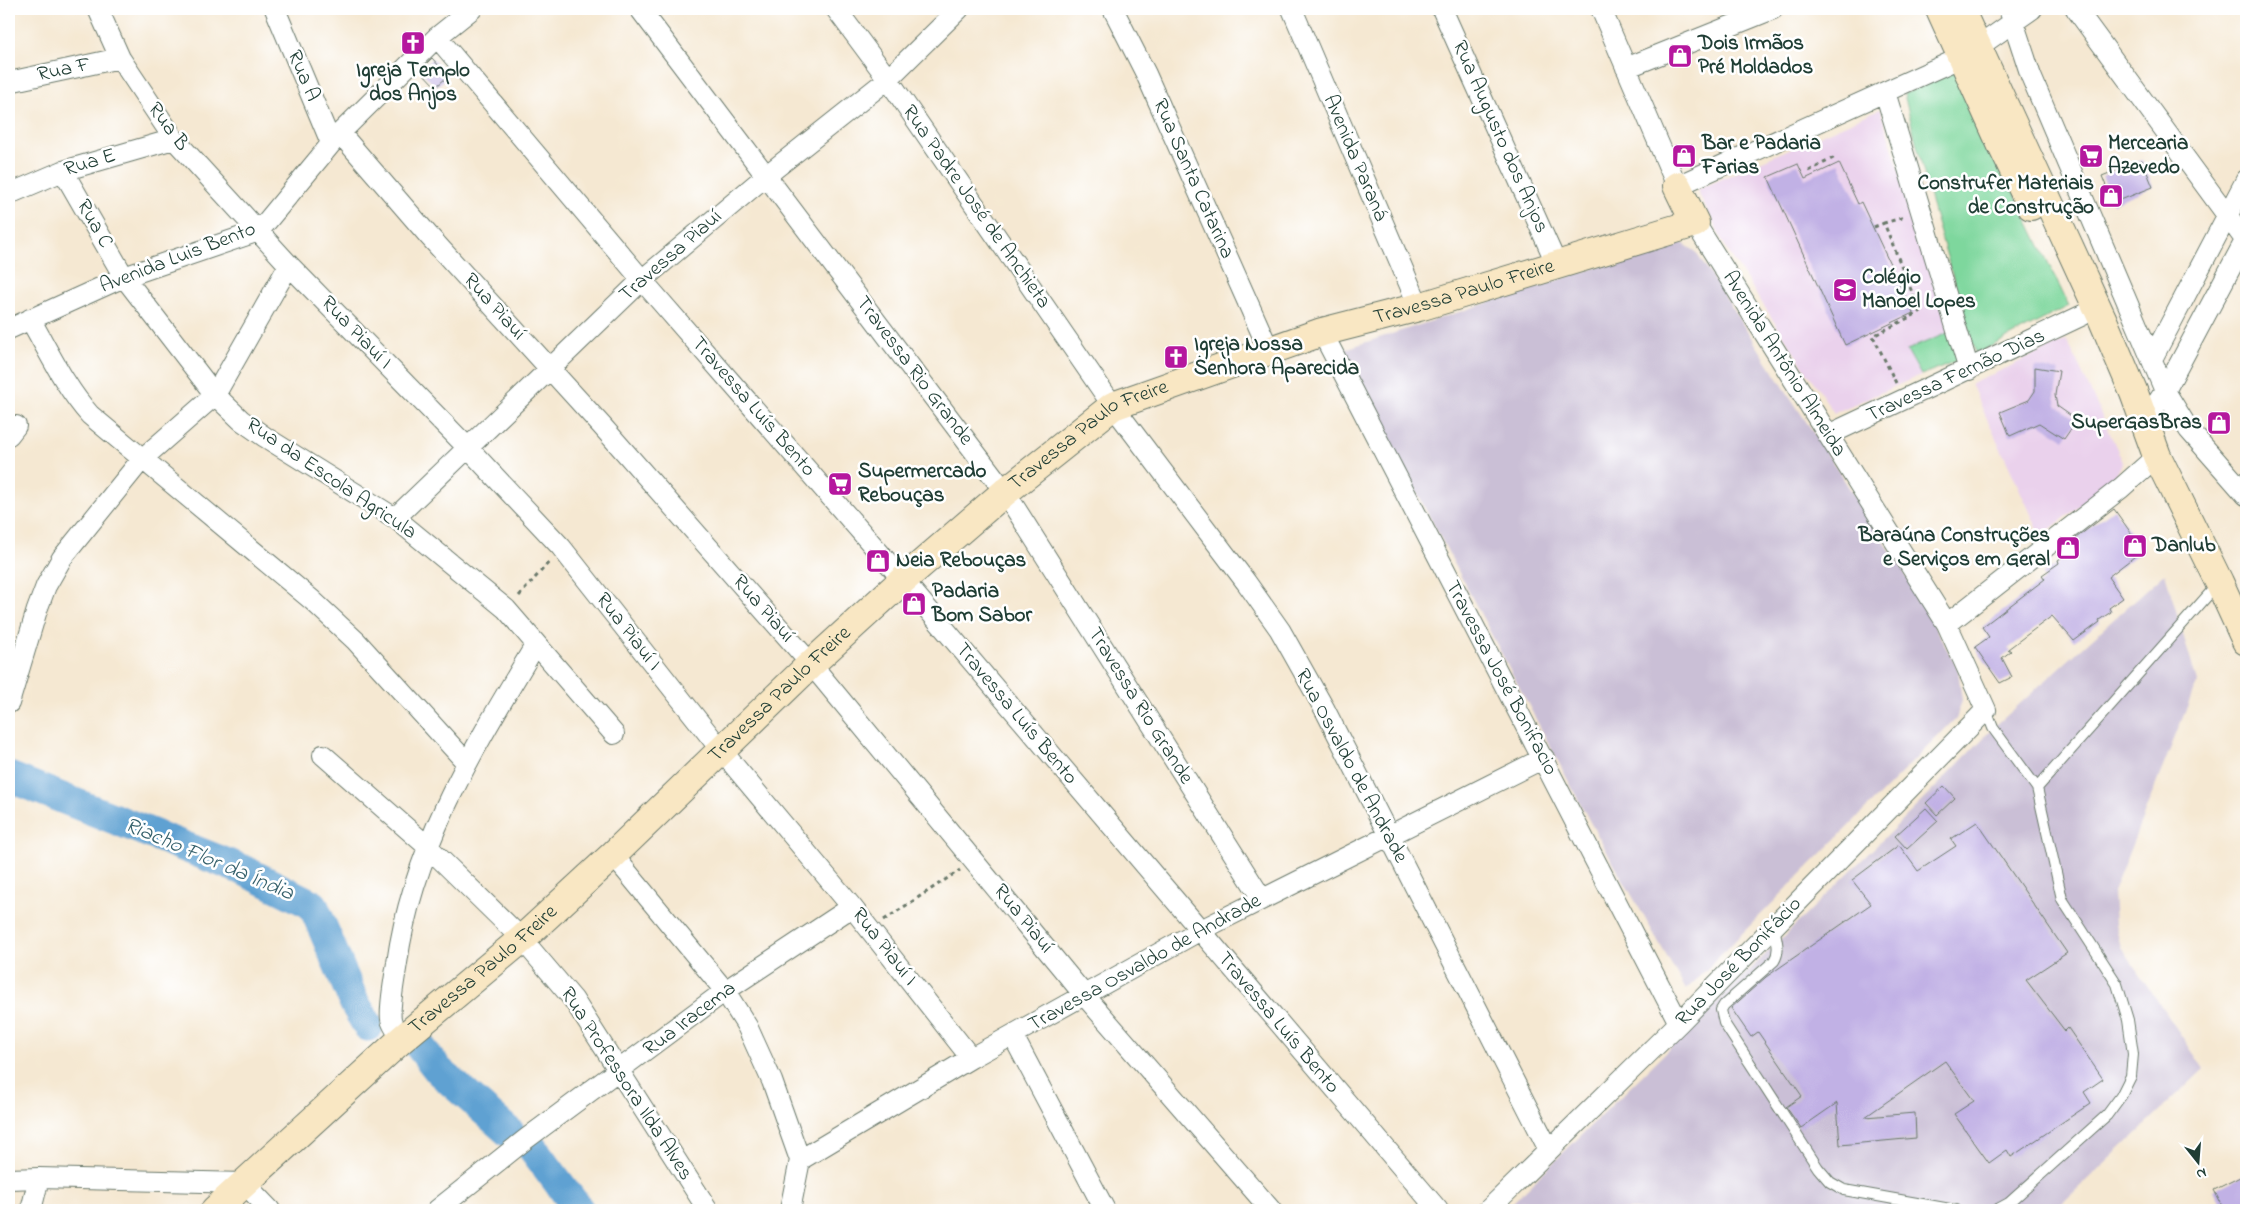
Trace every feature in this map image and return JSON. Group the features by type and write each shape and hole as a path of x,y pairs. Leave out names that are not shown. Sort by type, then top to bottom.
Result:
{"street":[{"name":"Rua B","path":"98,9 120,58 174,139 259,231"},
{"name":"Rua A","path":"275,9 335,138"},
{"name":"Avenida Luis Bento","path":"9,329 124,277 259,231 335,138 437,37 472,9"},
{"name":"Travessa Rio Grande","path":"640,9 1005,492 1262,899"},
{"name":"Rua Padre José de Anchieta","path":"836,9 888,79 1113,406"},
{"name":"Travessa Piauí","path":"395,518 642,280 767,175 888,79 959,9"},
{"name":"Rua Santa Catarina","path":"1113,9 1146,74 1270,350"},
{"name":"Avenida Paraná","path":"1292,9 1419,307"},
{"name":"Rua Augusto dos Anjos","path":"1442,9 1557,266"},
{"name":"Avenida Antônio Almeida","path":"1601,9 1677,186 1695,223 1948,624 1986,710"},
{"path":"1626,68 1772,9"},
{"path":"1940,9 1970,52 2102,318 2134,393 2157,456 2220,582 2246,641"},
{"path":"1960,9 1970,52 2002,146 2122,396 2144,423"},
{"path":"1677,186 1970,52 2011,16 2032,9"},
{"path":"2076,9 2246,240 2239,272 2144,423"},
{"path":"2011,16 2031,76 2165,391 2189,430 2246,495"},
{"name":"Travessa Luís Bento","path":"437,37 642,280 903,580 1199,931 1438,1210"},
{"name":"Rua F","path":"9,82 120,58"},
{"path":"1885,92 1969,370"},
{"name":"Rua Piauí","path":"335,138 430,236 550,368 811,664 975,860 1085,996 1271,1210"},
{"name":"Rua E","path":"9,194 63,170 174,139"},
{"name":"Rua C","path":"63,170 124,277"},
{"path":"2152,359 2246,180"},
{"name":"Travessa Paulo Freire","path":"215,1210 402,1039 522,939 613,855 811,664 903,580 1005,492 1113,406 1322,332 1419,307 1695,223"},
{"name":"Rua Piauí I","path":"259,231 289,265 468,448 561,547 720,750 870,929 971,1058"},
{"path":"9,703 46,586 62,558 142,459 215,395 289,265"},
{"name":"Rua da Escola Agricula","path":"124,277 215,395 241,420 395,518 506,609 614,734"},
{"name":"Travessa Fernão Dias","path":"1828,435 2083,315"},
{"path":"30,318 76,399 90,415 312,600 356,641 466,762"},
{"name":"Travessa José Bonifacio","path":"1322,332 1448,579 1544,758 1679,1023"},
{"name":"Rua Osvaldo de Andrade","path":"1113,406 1280,630 1325,710 1549,1150"},
{"path":"1948,624 2121,488 2157,456"},
{"path":"402,1039 391,1020 396,968 402,927 427,846 466,762 536,644"},
{"name":"Rua José Bonifácio","path":"1488,1210 1679,1023 1986,710"},
{"name":"Rua Professora Ilda Alves","path":"323,755 427,846 522,939 573,999 708,1210"},
{"name":"Travessa Osvaldo de Andrade","path":"800,1160 971,1058 1199,931 1544,758"},
{"path":"613,855 725,991 747,1026 772,1081 800,1160 790,1210"},
{"name":"Rua Iracema","path":"437,1210 526,1139 620,1071 725,991 852,907"},
{"path":"1013,1036 1105,1210"},
{"path":"31,1210 39,1178"},
{"path":"9,1179 39,1178 244,1183 270,1210"}],"lane":[{"path":"2037,788 2220,582"},
{"path":"1986,710 1993,728 2037,788 2062,899 2076,925 2110,972 2122,999 2133,1054 2131,1076 2121,1096 2107,1115 2008,1203 1996,1210"},
{"path":"1774,927 1778,955 1774,961 1724,1005 1721,1010 1724,1023 1818,1168 1830,1182 1844,1190 1956,1210"}],"path":[{"path":"1809,171 1837,156"},
{"path":"1874,227 1912,215"},
{"path":"1884,223 1920,312 1873,336 1898,386"},
{"path":"506,609 546,566"},
{"path":"870,929 975,860"}],"shaded area":[{"name":"Colégio Manoel Lopes","path":"1880,109 1950,332 1921,375 1834,413 1726,248 1697,190"},
{"path":"1679,241 1695,251 1904,572 1958,669 1962,701 1956,718 1686,990 1590,822 1342,350"},
{"path":"2067,340 2123,462 2117,473 2100,491 2041,536 1971,384"},
{"path":"2165,573 2197,682 2113,892 2115,924 2121,947 2204,1069 2055,1210 1505,1210 1929,794 1993,728"}],"green space":[{"path":"1956,71 2069,306 1976,354 1934,213 1904,94"},
{"path":"1950,332 1958,360 1921,375 1907,350"}],"building":[{"path":"432,58 448,76 436,87 420,70"},
{"path":"2142,160 2153,187 2113,203 2102,176"},
{"path":"1839,163 1858,204 1861,202 1913,313 1845,345 1768,177 1798,164 1805,179"},
{"path":"2035,367 2059,371 2055,395 2057,406 2077,420 2064,439 2039,423 2010,436 2000,412 2029,400 2035,391"},
{"path":"2114,509 2143,550 2108,577 2123,598 2109,608 2111,612 2099,620 2100,622 2074,641 2052,616 2008,649 2011,651 2002,658 2012,677 2000,683 1975,647 1989,637 1982,627 2045,579 2042,575 2059,563 2058,560 2080,544 2076,538"},
{"path":"1944,786 1955,798 1937,815 1926,803"},
{"path":"1926,808 1938,821 1907,849 1895,836"},
{"path":"1977,822 2067,953 2026,980 2065,1031 2068,1028 2103,1079 2084,1092 2091,1103 2011,1157 2007,1150 1989,1163 1954,1114 1974,1101 1945,1061 1865,1117 1915,1113 1916,1138 1840,1145 1837,1103 1801,1128 1786,1107 1802,1096 1758,1032 1751,1037 1731,1008 1766,977 1871,904 1852,880 1899,845 1918,871 1956,846 1951,839"},
{"path":"2246,1174 2246,1210 2224,1210 2214,1190"}],"waterway":[{"name":"Riacho Flor da Índia","path":"9,777 243,870 313,905 355,1004 368,1026"},
{"name":"Riacho Flor da Índia","path":"418,1044 439,1071 510,1133"},
{"name":"Riacho Flor da Índia","path":"531,1146 579,1210"}],"place":[{"name":"Igreja Templo dos Anjos","path":"413,43"},
{"name":"Dois Irmãos Pré Moldados","path":"1680,56"},
{"name":"Bar e Padaria Farias","path":"1684,156"},
{"name":"Mercearia Azevedo","path":"2091,156"},
{"name":"Construfer Materiais de Construção","path":"2111,196"},
{"name":"Colégio Manoel Lopes","path":"1845,290"},
{"name":"Igreja Nossa Senhora Aparecida","path":"1176,357"},
{"name":"SuperGasBras","path":"2219,423"},
{"name":"Supermercado Rebouças","path":"840,484"},
{"name":"Danlub","path":"2135,546"},
{"name":"Baraúna Construções e Serviços em Geral","path":"2068,548"},
{"name":"Neia Rebouças","path":"878,561"},
{"name":"Padaria Bom Sabor","path":"914,604"}]}
